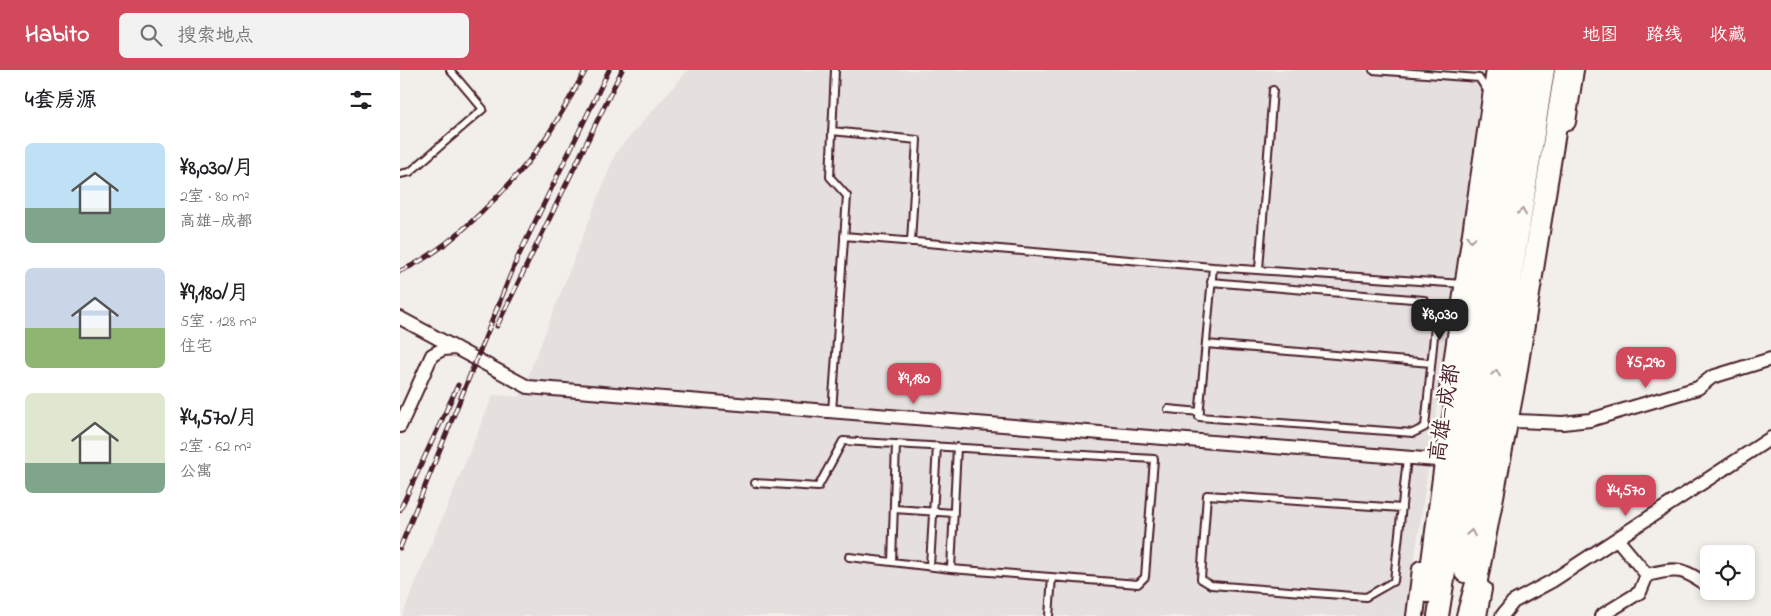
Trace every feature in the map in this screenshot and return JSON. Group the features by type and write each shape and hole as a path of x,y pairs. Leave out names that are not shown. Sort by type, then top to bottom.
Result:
{"highway":[{"path":"1425,616 1446,463 1481,256 1506,70"},
{"name":"高雄—成都","path":"1438,616 1525,70"},
{"name":"高雄—成都","path":"1458,616 1544,70"},
{"path":"1467,616 1477,580 1515,381 1565,70"}],"main road":[{"path":"1415,616 1495,70"},
{"path":"1434,616 1520,70"},
{"path":"1478,616 1518,420 1575,70"}],"street":[{"path":"400,318 528,387 1437,460"},
{"path":"400,426 432,355 442,349 456,348"},
{"path":"1518,420 1563,422 1590,420 1698,388 1712,377 1771,360"},
{"path":"1502,616 1513,602 1552,581 1771,438"},
{"path":"1617,539 1647,575"},
{"path":"1647,575 1672,568 1690,572 1700,580"},
{"path":"1601,616 1640,592 1647,575"}],"lane":[{"path":"400,174 410,172 483,109 450,70"},
{"path":"832,412 847,196 830,177 835,70"},
{"path":"1373,70 1479,78 1491,97"},
{"path":"1259,269 1274,90"},
{"path":"832,131 917,140 911,242"},
{"path":"844,236 1213,267 1464,284"},
{"path":"1211,282 1424,300 1436,316 1425,427 1413,433 1199,418 1211,282 1213,267"},
{"path":"1206,344 1431,363"},
{"path":"1168,410 1200,412"},
{"path":"755,483 818,487 842,441 1154,459 1145,577 1138,584 952,569 849,557"},
{"path":"892,562 896,444"},
{"path":"930,566 937,446"},
{"path":"952,569 956,447"},
{"path":"1402,508 1208,495 1201,579 1211,585 1366,597 1394,581 1408,458"},
{"path":"894,509 954,514"},
{"path":"1049,616 1052,577"}],"shaded area":[{"path":"688,70 1488,70 1406,616 402,616 493,395 520,397 616,152"}],"railway":[{"path":"400,271 440,248 481,213 500,193 547,136 586,70"},
{"path":"400,548 517,259 609,70"},
{"path":"497,326 622,70"},
{"path":"400,510 458,385"}]}
